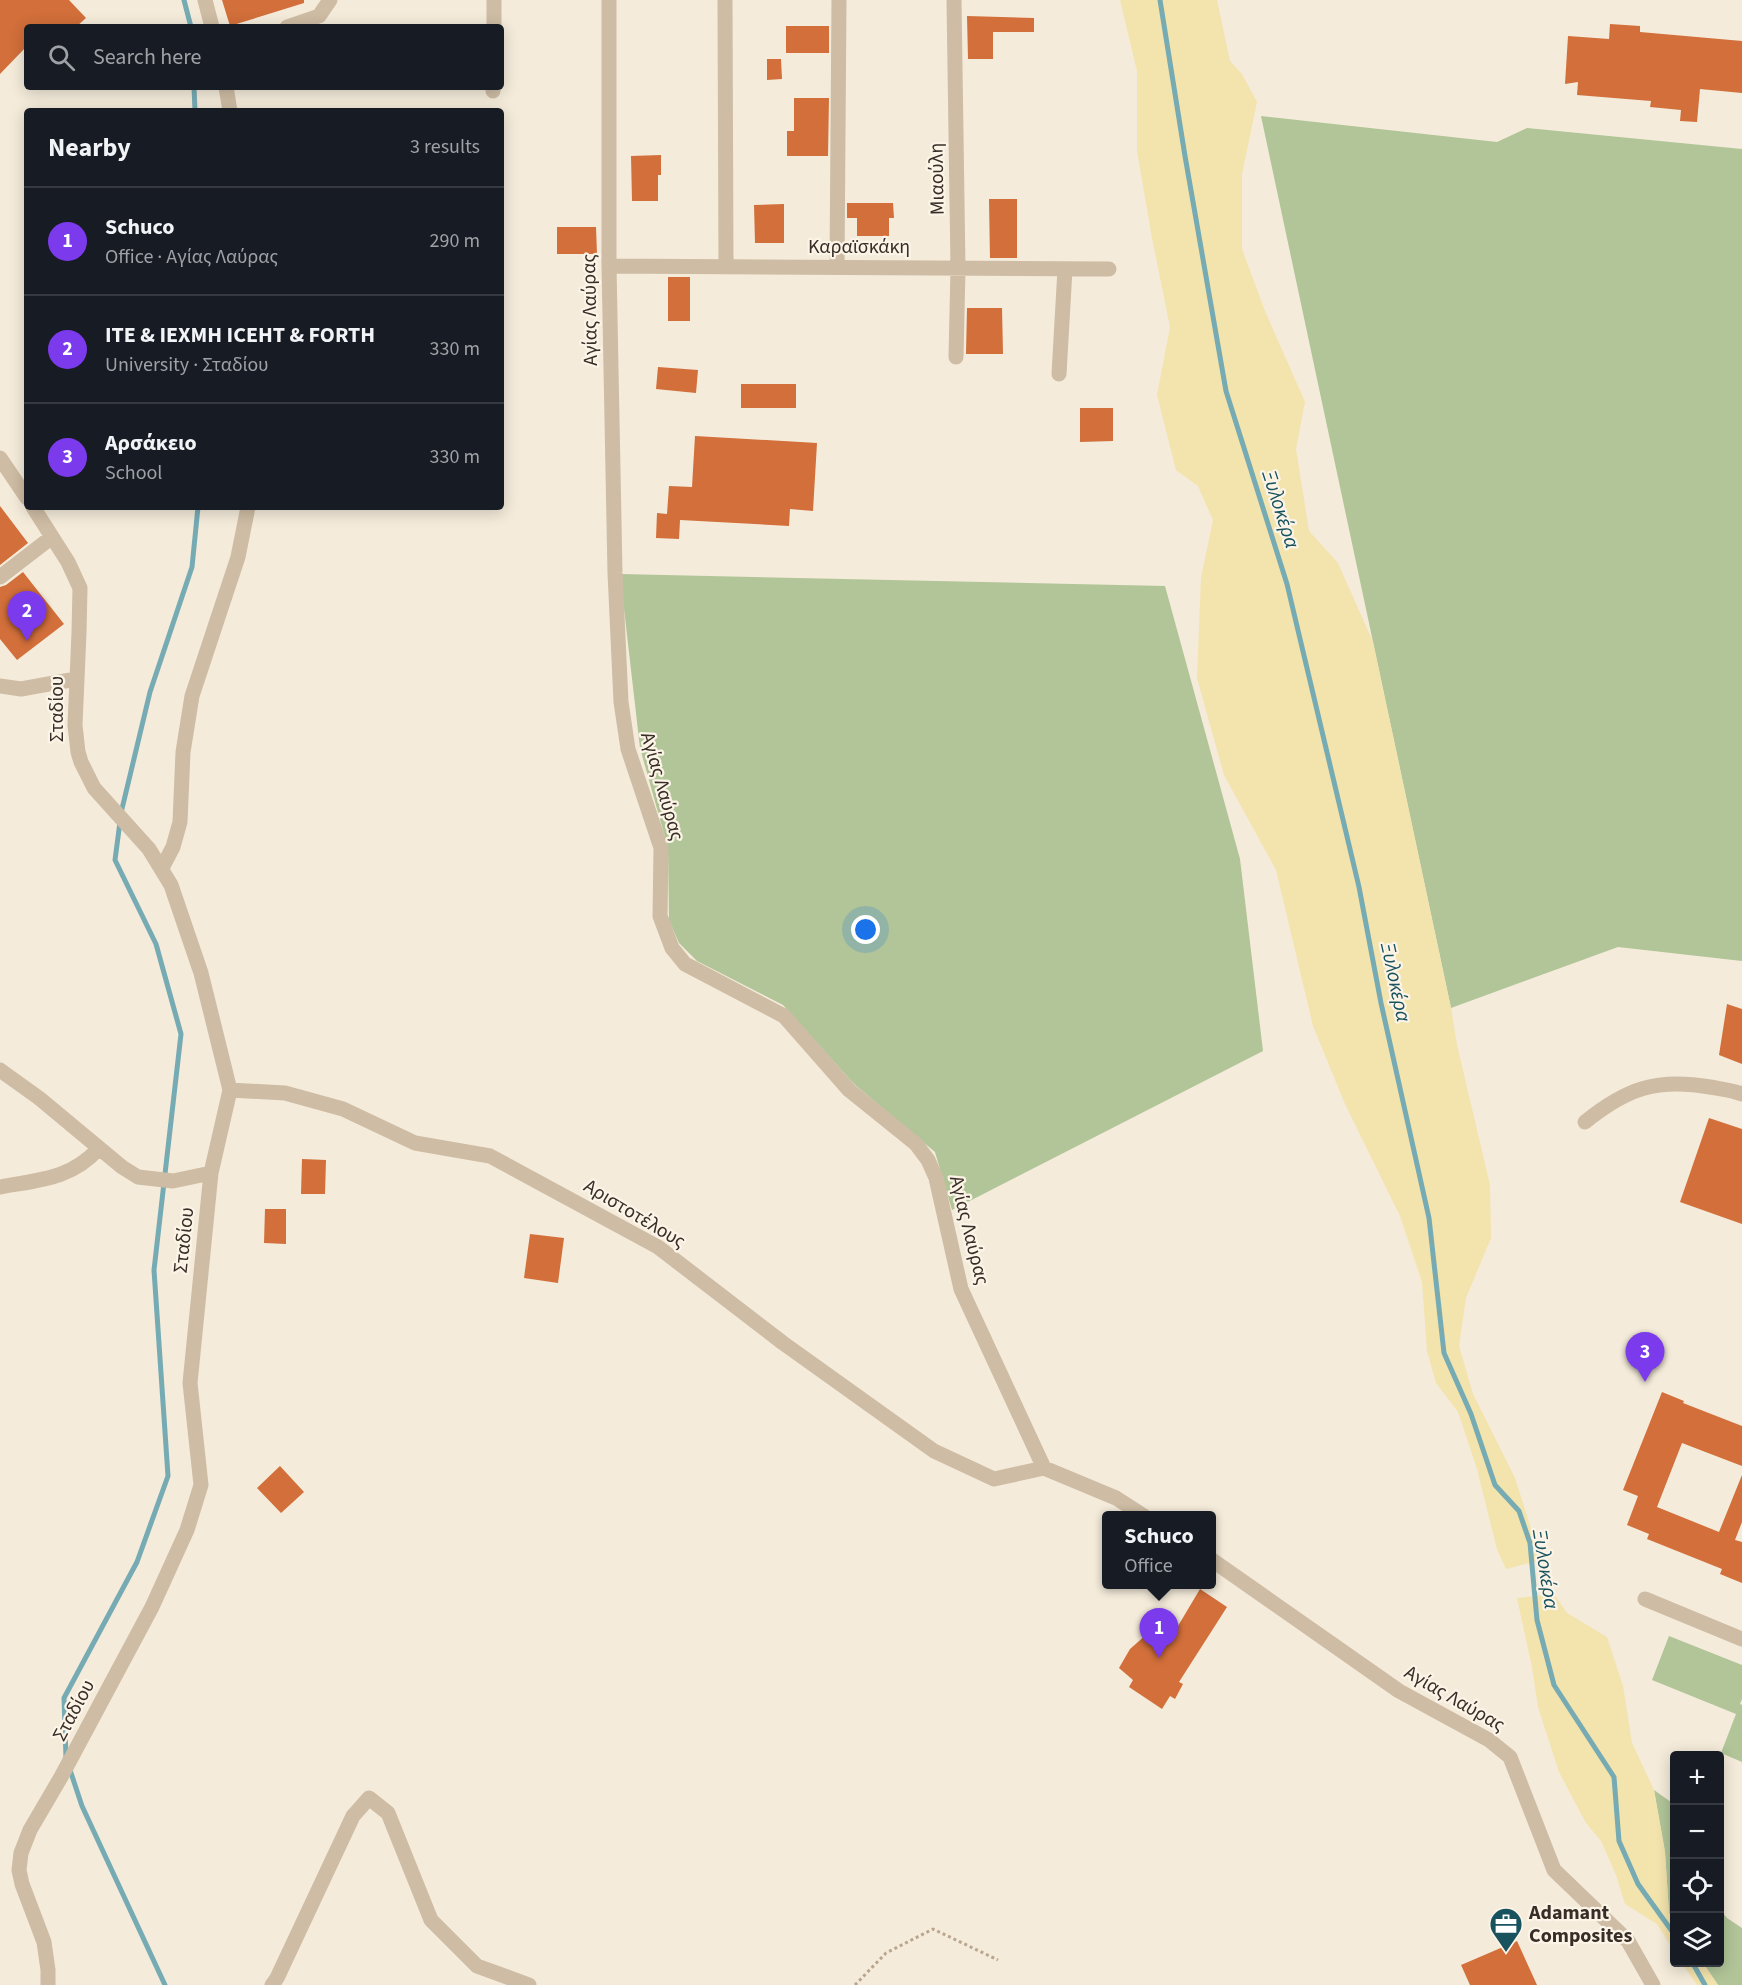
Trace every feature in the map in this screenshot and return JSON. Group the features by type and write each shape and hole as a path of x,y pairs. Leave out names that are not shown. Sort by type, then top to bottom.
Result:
{"street":[{"path":"205,0 211,24"},
{"path":"296,24 320,16 330,0"},
{"path":"494,0 494,24"},
{"name":"Αγίας Λαύρας","path":"609,0 609,266 615,573 621,702 628,749 661,848 660,916 672,948 685,964 784,1016 849,1090 916,1144 928,1160 936,1178 961,1289 1044,1468"},
{"path":"725,0 726,267"},
{"path":"837,267 839,0"},
{"name":"Μιαούλη","path":"954,0 958,268 956,357"},
{"path":"226,90 230,108"},
{"name":"Καραϊσκάκη","path":"609,266 1109,269"},
{"path":"1059,374 1065,269"},
{"path":"0,458 24,494"},
{"name":"Σταδίου","path":"35,510 74,572 80,588 75,725 78,752 94,788 149,849 162,868 178,902 201,973 230,1090 211,1173 190,1383 201,1485 187,1530 152,1607 30,1830 21,1853 19,1870 44,1942 48,1985"},
{"path":"162,868 173,847 180,822 183,752 192,696 238,558 247,510"},
{"path":"0,577 52,537"},
{"path":"0,686 21,689 76,679"},
{"path":"0,1070 39,1098 122,1167 138,1177 173,1180 211,1173"},
{"path":"1585,1122 1606,1105 1630,1092 1667,1083 1686,1083 1742,1094"},
{"name":"Αριστοτέλους","path":"230,1090 285,1093 343,1109 415,1143 490,1156 658,1247 783,1343 934,1451 994,1479 1044,1468"},
{"path":"0,1187 59,1176 79,1167 99,1148"},
{"path":"1044,1468 1116,1498 1137,1511"},
{"name":"Αγίας Λαύρας","path":"1216,1563 1399,1691 1489,1740 1510,1757 1554,1870 1628,1941 1653,1985"},
{"path":"1645,1599 1742,1639"},
{"path":"272,1985 352,1816 369,1798 388,1813 431,1920 477,1966 529,1985"}],"path":[{"path":"855,1985 886,1953 933,1929 998,1960"}],"green space":[{"path":"1261,116 1497,142 1527,128 1742,149 1742,961 1618,947 1451,1008"},
{"path":"620,574 1165,586 1240,859 1263,1051 952,1210 935,1152 854,1084 783,1005 697,961 679,943 669,920 668,848 640,748"},
{"path":"1669,1636 1742,1665 1740,1704 1742,1705 1742,1762 1724,1754 1724,1751 1722,1751 1736,1714 1652,1680"},
{"path":"1654,1790 1670,1801 1670,1915 1665,1852"},
{"path":"1724,1915 1742,1928 1742,1985 1718,1985 1706,1967 1724,1967"}],"sand":[{"path":"1120,0 1217,0 1230,61 1242,74 1257,102 1242,174 1242,249 1265,311 1305,402 1296,449 1309,531 1338,563 1373,642 1457,1045 1490,1185 1491,1238 1466,1298 1459,1346 1473,1394 1515,1478 1541,1560 1506,1569 1497,1549 1477,1469 1458,1412 1436,1383 1427,1351 1422,1282 1400,1216 1345,1104 1313,1026 1276,870 1224,775 1197,678 1201,578 1213,520 1198,486 1176,470 1157,395 1170,327 1137,151 1137,71"},
{"path":"1554,1594 1567,1613 1607,1637 1623,1686 1632,1743 1654,1790 1665,1852 1670,1945 1657,1924 1625,1904 1616,1875 1601,1841 1586,1823 1559,1772 1538,1707 1517,1598"},
{"path":"1685,1967 1706,1967 1718,1985 1697,1985"}],"building":[{"path":"0,0 69,0 86,18 79,24 24,24 24,49 0,74"},
{"path":"222,0 304,0 304,3 236,24 229,24"},
{"path":"967,16 1034,18 1034,32 993,32 993,59 968,59"},
{"path":"1610,24 1640,26 1640,32 1742,41 1742,93 1700,89 1697,122 1680,121 1681,110 1650,107 1651,101 1577,95 1578,82 1565,84 1568,36 1609,39"},
{"path":"786,26 829,26 829,53 786,53"},
{"path":"767,59 781,59 782,79 767,80"},
{"path":"794,98 829,98 828,156 787,156 787,131 794,131"},
{"path":"661,155 658,201 632,201 631,156"},
{"path":"989,199 1017,199 1017,258 990,258"},
{"path":"847,203 893,203 894,218 889,218 889,236 857,236 857,218 847,218"},
{"path":"784,204 784,243 755,243 754,205"},
{"path":"557,227 596,227 597,254 557,254"},
{"path":"668,277 690,277 690,321 668,321"},
{"path":"967,308 1002,308 1003,354 966,354"},
{"path":"658,367 698,370 696,393 656,389"},
{"path":"741,384 796,384 796,408 741,408"},
{"path":"1080,408 1113,408 1113,441 1080,442"},
{"path":"695,436 817,443 813,511 790,509 789,526 680,520 679,539 656,538 657,513 667,514 669,486 692,487"},
{"path":"0,506 28,543 0,565"},
{"path":"23,572 64,624 17,660 0,639 0,587"},
{"path":"1727,1004 1742,1009 1742,1064 1719,1055"},
{"path":"1709,1118 1742,1129 1742,1224 1680,1202"},
{"path":"302,1159 326,1160 325,1194 301,1194"},
{"path":"265,1209 286,1209 286,1244 264,1243"},
{"path":"530,1234 564,1238 558,1283 524,1278"},
{"path":"1662,1392 1684,1401 1683,1403 1742,1426 1742,1466 1682,1443 1657,1507 1719,1532 1742,1475 1742,1522 1735,1540 1742,1542 1742,1583 1720,1574 1722,1569 1647,1539 1649,1534 1627,1525 1638,1496 1623,1490"},
{"path":"280,1466 304,1492 281,1513 257,1488"},
{"path":"1200,1589 1227,1607 1179,1682 1183,1684 1175,1699 1170,1696 1162,1709 1129,1687 1133,1680 1119,1668 1130,1649 1147,1634 1158,1641 1164,1631 1175,1631"},
{"name":"Adamant Composites","path":"1517,1941 1537,1985 1470,1985 1461,1965"}],"waterway":[{"path":"184,0 190,24"},
{"name":"Ξυλοκέρα","path":"1160,0 1226,391 1287,584 1359,887 1381,1003 1429,1218 1444,1353 1471,1414 1495,1485 1519,1511 1530,1543 1537,1620 1554,1685 1614,1777 1619,1841 1638,1884 1670,1928"},
{"path":"194,90 195,108"},
{"path":"121,813 150,692 192,567 198,510"},
{"path":"66,1758 64,1698 137,1562 168,1476 154,1270 181,1034 156,944 115,860 120,822"},
{"path":"69,1767 82,1806 165,1985"},
{"name":"Ξυλοκέρα","path":"1695,1967 1705,1985"}],"place":[{"name":"ΙΤΕ & ΙΕΧΜΗ ICEHT & FORTH","path":"27,641"},
{"name":"Αρσάκειο","path":"1645,1382"},
{"name":"Schuco","path":"1159,1658"},
{"name":"Adamant Composites","path":"1506,1953"}]}
